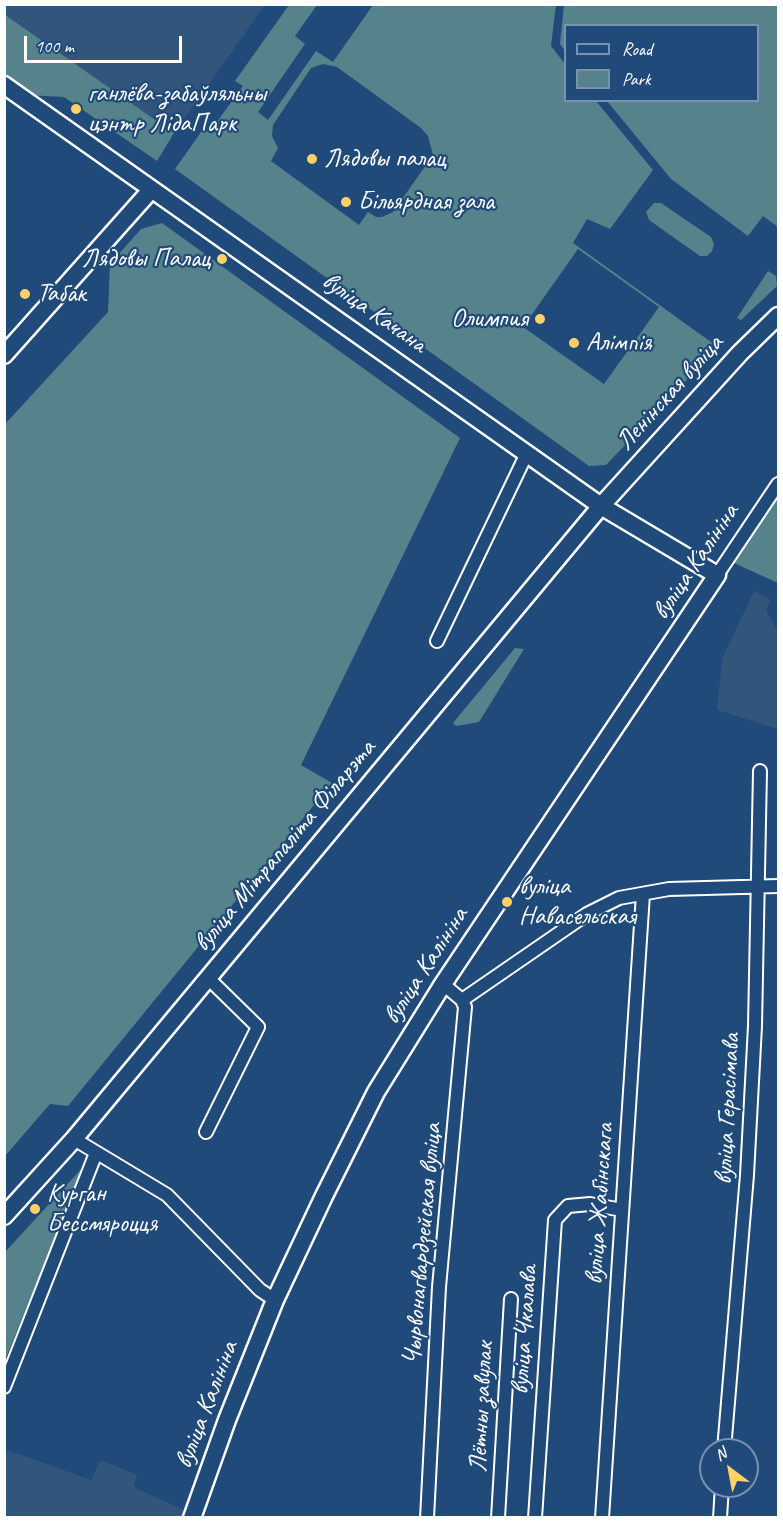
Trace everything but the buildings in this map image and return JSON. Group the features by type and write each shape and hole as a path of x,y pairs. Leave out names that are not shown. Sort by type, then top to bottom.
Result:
{"main road":[{"name":"вуліца Качана","path":"4,85 151,190 233,244 602,506 717,575"},
{"path":"4,355 151,190"},
{"name":"Ленінская вуліца","path":"602,506 740,353 778,316"},
{"name":"вуліца Мітрапаліта Філарэта","path":"4,1216 74,1139 602,506"},
{"name":"вуліца Калініна","path":"192,1518 227,1420 275,1300 376,1092 443,984 717,575"}],"street":[{"path":"437,641 527,453"},
{"name":"вуліца Калініна","path":"717,575 778,484"},
{"name":"вуліца Герасімава","path":"725,1438 747,1175 755,1026 760,771"},
{"path":"443,984 462,1000 587,914 619,898 669,889 778,886"},
{"name":"вуліца Жабінскага","path":"602,1518 643,894"},
{"path":"206,1132 258,1027 208,978"},
{"name":"Чырвонагвардзейская вуліца","path":"427,1518 439,1287 465,1007 462,1000"},
{"path":"74,1139 167,1195 252,1282 275,1300"},
{"path":"4,1387 96,1153"},
{"name":"вуліца Чкалава","path":"536,1518 555,1220 568,1206 590,1204 622,1210"},
{"name":"Лётны завулак","path":"498,1518 511,1299"},
{"path":"720,1518 721,1498"}],"shaded area":[{"path":"5,4 265,5 174,133 5,14"},
{"path":"754,591 771,600 766,611 778,631 778,729 717,710 722,659"},
{"path":"5,1449 91,1480 101,1460 137,1475 134,1487 184,1510 181,1518 5,1517"}],"green space":[{"path":"289,5 317,5 295,36 305,44 258,112 268,120 316,51 333,62 373,5 556,5 551,46 564,63 564,102 597,102 653,170 610,229 587,219 573,243 718,347 606,465 589,466 175,169 204,128 211,130 243,86 235,81","holes":["323,64 337,67 421,128 428,136 433,155 393,212 382,217 376,217 368,212 359,225 271,161 278,148 272,136 273,125 311,68","578,249 659,307 604,384 523,327"]},
{"path":"564,5 778,5 778,227 763,216 748,236 671,179 608,102 759,102 759,24 564,24 564,50 560,44"},
{"path":"4,14 174,133 157,161 64,97 26,95 5,78"},
{"path":"654,203 661,203 711,237 714,244 712,251 707,256 700,256 649,220 646,212"},
{"path":"162,223 460,438 301,765 332,783 68,1106 50,1104 5,1156 5,423 108,312 110,264 141,229"},
{"path":"768,271 776,276 777,286 741,320 737,318"},
{"path":"778,473 778,583 723,558"},
{"path":"515,648 524,649 479,722 456,726 453,723"},
{"path":"85,1165 5,1360 5,1252"}],"place":[{"name":"ганлёва-забаўляльны цэнтр ЛідаПарк","path":"76,109"},
{"name":"Лядовы палац","path":"312,159"},
{"name":"Більярдная зала","path":"346,202"},
{"name":"Лядовы Палац","path":"222,259"},
{"name":"Табак","path":"25,294"},
{"name":"Олимпия","path":"540,319"},
{"name":"Алімпія","path":"574,343"},
{"name":"вуліца Навасельская","path":"507,902"},
{"name":"Курган Бессмяроцця","path":"35,1209"}]}
